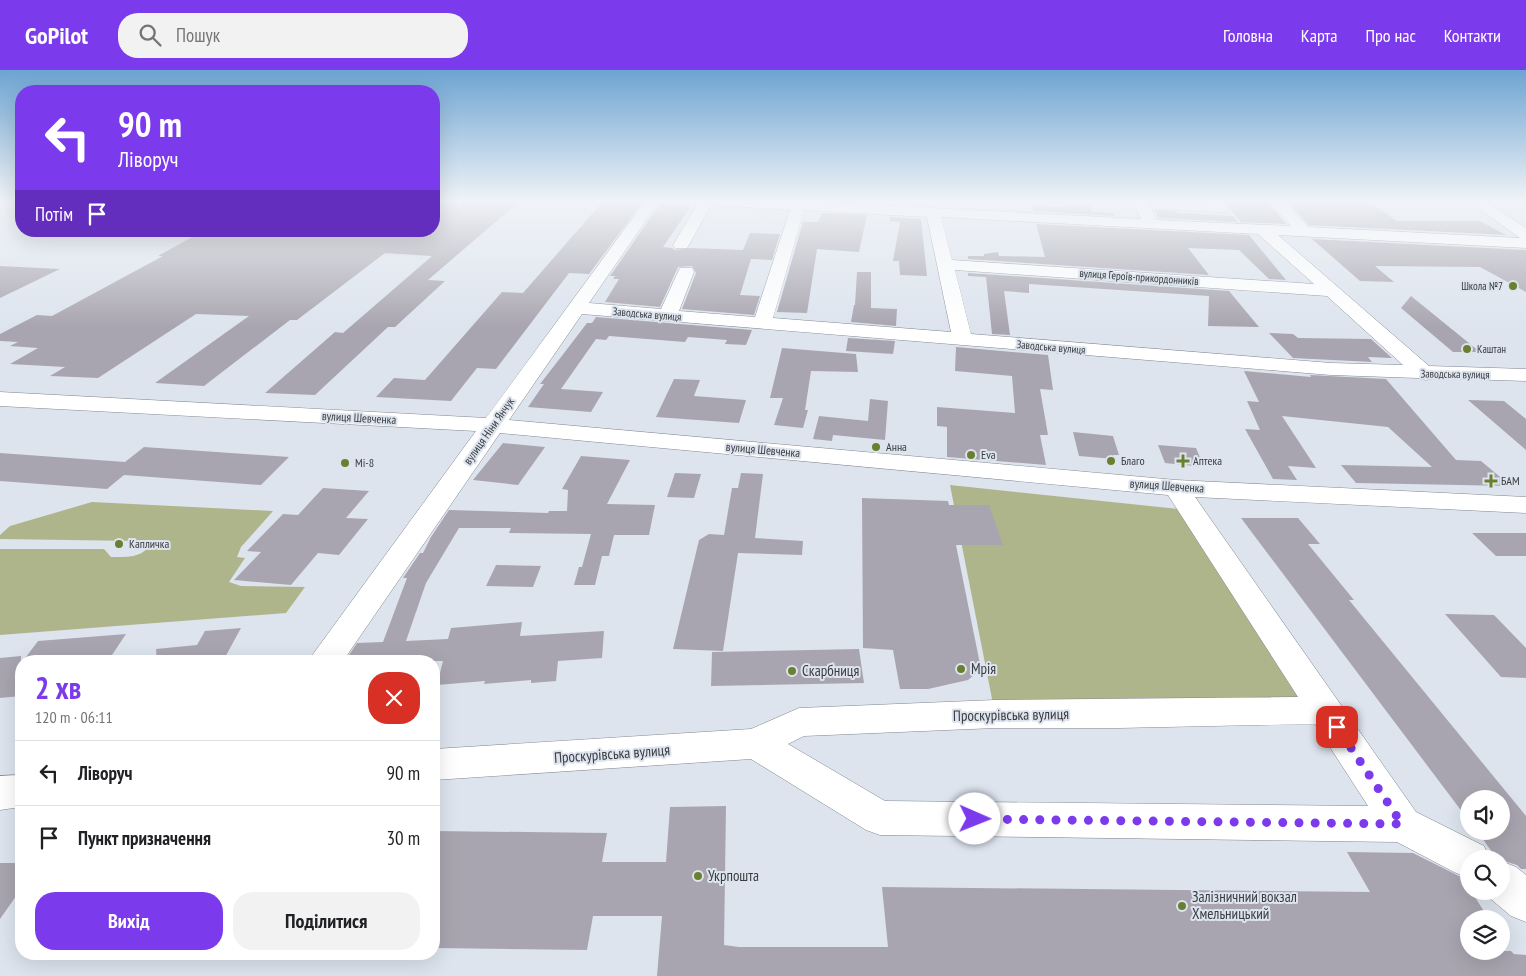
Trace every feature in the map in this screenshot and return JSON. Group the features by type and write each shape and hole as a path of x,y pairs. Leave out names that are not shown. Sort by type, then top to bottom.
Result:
{"street":[{"name":"вулиця Ніни Янчук","path":"329,655 623,242"},
{"path":"762,323 794,242"},
{"path":"936,242 945,264 963,340"},
{"path":"1278,242 1426,374"},
{"path":"1511,242 1526,243"},
{"name":"вулиця Героїв-прикордонників","path":"945,264 1332,291"},
{"path":"668,315 686,272"},
{"name":"Заводська вулиця","path":"576,308 1331,369 1522,379"},
{"name":"вулиця Шевченка","path":"0,399 492,425 1176,488 1526,504"},
{"path":"1176,488 1402,824"},
{"name":"Проскурівська вулиця","path":"440,765 756,744 799,722 995,714 1326,710"},
{"path":"756,744 880,818 1402,824 1460,854"},
{"path":"0,793 15,792"},
{"path":"1510,888 1526,901"}],"green space":[{"path":"950,485 1188,510 1326,710 995,714"},
{"path":"92,502 273,511 241,547 237,557 245,558 229,582 241,586 305,587 286,613 0,635 0,549 104,549 111,557 125,557 141,553 155,540 0,539 0,535 10,526"}],"building":[{"path":"183,242 472,242 428,280 445,281 395,327 388,327 315,395 265,393 335,332 343,333 432,256 385,253 297,320 290,320 204,386 155,383 249,316 196,314 98,378 50,376 65,367 10,364 38,348 10,346 18,342 0,341 0,334 37,315 52,316 163,256 158,256"},
{"path":"567,242 613,242 589,274 569,273 496,369 477,368 451,401 376,397 394,378 425,380 502,292 523,293"},
{"path":"633,242 666,242 663,247 675,250 689,248 743,250 746,242 777,242 772,260 751,259 740,295 760,296 754,315 682,309 696,273 692,266 678,267 660,307 605,302 619,279 613,279 615,276 610,276"},
{"path":"797,242 861,242 859,252 817,249 807,313 777,312"},
{"path":"896,242 923,242 927,276 900,275 899,261 893,261"},
{"path":"1041,242 1255,242 1286,280 1269,279 1239,250 1188,248 1209,275 968,259 968,256 984,256 984,254 998,252 999,256 1045,257"},
{"path":"1316,242 1376,242 1526,250 1526,292 1480,267 1375,266 1394,282 1360,281"},
{"path":"0,266 60,269 0,298"},
{"path":"857,272 871,272 871,308 897,309 896,326 851,322 855,305"},
{"path":"968,273 1229,291 1259,327 1208,326 1209,296 1029,284 1029,293 1004,291 1010,335 992,334 986,277 968,276"},
{"path":"1411,296 1480,352 1453,352 1401,308"},
{"path":"596,317 752,330 746,345 725,344 727,340 688,337 685,342 609,336 606,340 596,339 561,389 603,392 591,412 528,407 544,384 540,384 587,323 592,323"},
{"path":"1269,333 1293,334 1298,338 1371,339 1392,358 1368,357 1372,362 1293,358"},
{"path":"848,338 895,341 893,354 846,351"},
{"path":"956,347 1048,355 1053,390 1040,389 1048,435 1040,435 1046,465 947,457 947,427 937,426 937,407 1015,413 1012,376 955,371"},
{"path":"782,348 856,354 858,372 811,371 805,410 808,410 803,428 774,425 783,398 770,398"},
{"path":"1244,371 1311,377 1310,375 1386,379 1456,460 1481,461 1511,486 1356,483 1341,465 1432,467 1388,427 1282,416 1316,468 1288,466 1297,480 1273,479 1245,429 1260,430 1247,401 1259,402"},
{"path":"674,379 700,380 694,396 746,400 739,423 656,417"},
{"path":"870,399 888,401 885,440 833,435 832,441 813,439 819,416 868,421"},
{"path":"1468,400 1504,401 1526,419 1526,450"},
{"path":"1073,432 1113,436 1119,455 1113,455 1114,459 1079,456"},
{"path":"503,443 545,447 518,485 473,480"},
{"path":"1158,445 1196,448 1204,467 1165,463"},
{"path":"144,447 289,457 261,485 124,475 107,489 0,481 0,453 125,462"},
{"path":"581,456 630,460 607,504 655,505 649,535 614,535 609,556 602,556 595,585 574,585 579,567 582,567 591,534 509,533 511,528 459,528 426,583 406,641 448,639 451,628 522,622 520,636 604,631 602,658 558,661 556,681 531,683 531,680 484,684 485,681 440,685 443,661 440,661 440,655 349,655 357,643 383,642 407,578 403,578 420,553 423,553 449,510 548,513 549,511 567,511 568,490 562,489"},
{"path":"675,473 701,474 694,498 667,497"},
{"path":"741,473 763,474 755,538 803,541 802,555 738,553 723,651 673,649 699,540 709,534 724,535 732,488 738,488"},
{"path":"323,488 369,491 346,518 368,519 339,555 318,553 291,585 234,580 261,552 247,551 283,514 298,515"},
{"path":"862,498 948,501 949,505 989,505 1003,545 956,545 981,669 968,680 928,689 900,689 893,650 863,648"},
{"path":"1241,518 1298,518 1320,544 1308,544 1354,600 1349,600 1505,790 1460,790 1460,809"},
{"path":"1472,533 1526,533 1526,556 1496,556"},
{"path":"496,565 541,566 533,587 486,586"},
{"path":"1445,614 1494,615 1526,648 1526,678 1501,677"},
{"path":"241,628 226,655 156,655 156,649 197,645 205,631"},
{"path":"126,634 112,655 28,655 38,641"},
{"path":"859,649 864,683 711,686 712,652"},
{"path":"15,657 15,697 0,698 0,658"},
{"path":"1510,796 1526,816 1526,869 1521,869 1517,865 1510,863 1510,850 1491,850 1483,840 1510,840"},
{"path":"726,806 724,945 739,947 888,947 882,887 1370,892 1347,852 1413,853 1460,876 1460,900 1477,900 1483,910 1460,910 1460,960 1510,960 1511,951 1514,954 1526,955 1526,976 657,976 662,916 593,916 587,950 440,948 440,831 607,833 602,862 666,862 670,807"},
{"path":"0,863 15,863 15,898 0,919"}],"place":[{"name":"Школа №7","path":"1513,286"},
{"name":"Каштан","path":"1467,349"},
{"name":"Анна","path":"876,447"},
{"name":"Eva","path":"971,455"},
{"name":"Благо","path":"1111,461"},
{"name":"Аптека","path":"1183,461"},
{"name":"Mi-8","path":"345,463"},
{"name":"БАМ","path":"1491,481"},
{"name":"Капличка","path":"119,544"},
{"name":"Мрія","path":"961,669"},
{"name":"Скарбниця","path":"792,671"},
{"name":"Укрпошта","path":"698,876"},
{"name":"Залізничний вокзал Хмельницький","path":"1182,906"}],"route":[{"path":"975,819 1402,824 1337,727"}]}
